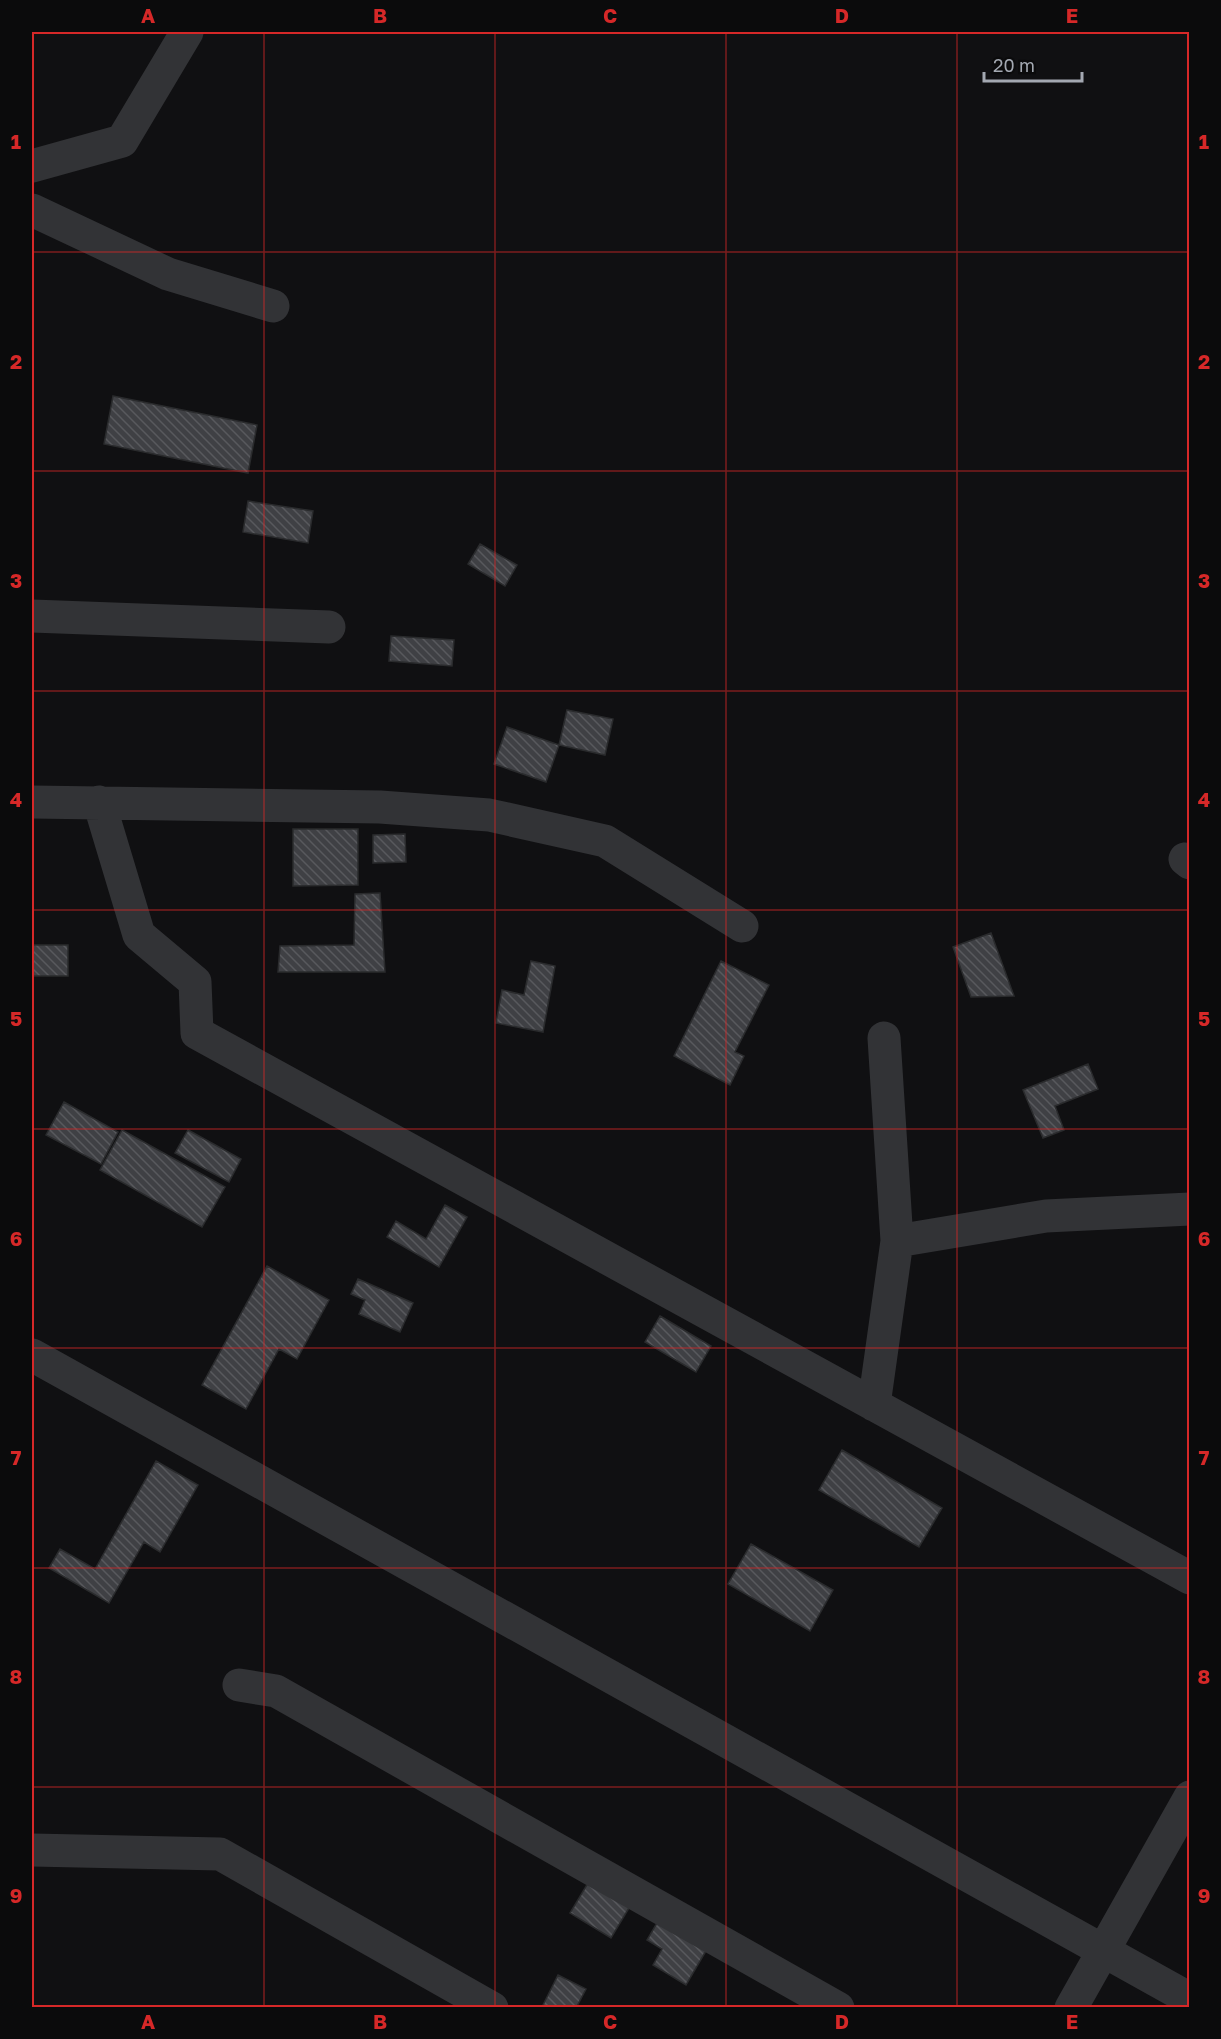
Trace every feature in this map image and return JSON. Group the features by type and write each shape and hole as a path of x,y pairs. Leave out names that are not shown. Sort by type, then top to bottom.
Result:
{"street":[{"path":"32,166 122,141 187,32"},
{"path":"32,210 168,274 273,306"},
{"path":"32,616 329,627"},
{"path":"32,802 380,807 489,815 605,841 742,926"},
{"path":"99,802 139,935 195,981 197,1033 1190,1578"},
{"path":"874,1405 897,1241 884,1038"},
{"path":"897,1241 1046,1216 1190,1209"},
{"path":"32,1355 1190,1999"},
{"path":"239,1685 276,1691 838,2007"},
{"path":"1071,2007 1190,1797"},
{"path":"32,1850 220,1854 492,2007"}],"building":[{"path":"113,396 257,425 248,473 104,444"},
{"path":"248,501 313,511 308,543 243,532"},
{"path":"480,544 517,565 505,586 468,564"},
{"path":"391,636 454,640 452,666 389,661"},
{"path":"567,710 613,719 605,755 559,745"},
{"path":"507,727 559,745 546,782 494,764"},
{"path":"293,829 358,829 358,885 293,886"},
{"path":"405,834 406,862 373,863 373,835"},
{"path":"380,893 385,972 278,972 280,946 354,945 355,894"},
{"path":"991,933 1014,996 971,997 953,947"},
{"path":"32,945 68,945 68,976 32,976"},
{"path":"531,961 555,966 543,1032 496,1023 502,990 524,995"},
{"path":"721,961 769,985 735,1052 744,1056 730,1085 674,1056"},
{"path":"1088,1064 1098,1089 1055,1106 1064,1130 1043,1138 1023,1090"},
{"path":"64,1102 118,1132 101,1164 46,1135"},
{"path":"122,1130 225,1187 202,1227 100,1170"},
{"path":"188,1130 241,1159 229,1182 175,1153"},
{"path":"445,1205 467,1217 439,1267 387,1237 396,1221 426,1239"},
{"path":"267,1266 329,1300 297,1359 279,1349 246,1409 202,1385"},
{"path":"358,1279 413,1303 400,1332 359,1314 365,1300 351,1294"},
{"path":"660,1316 711,1346 696,1372 645,1342"},
{"path":"842,1450 942,1508 919,1547 819,1490"},
{"path":"156,1461 198,1485 160,1552 144,1542 109,1603 49,1568 60,1549 95,1569"},
{"path":"751,1544 833,1590 810,1631 728,1584"},
{"path":"594,1873 635,1898 611,1938 570,1913"},
{"path":"664,1911 713,1939 686,1985 653,1965 662,1949 647,1940"},
{"path":"558,1975 586,1989 576,2008 542,2007"}]}
